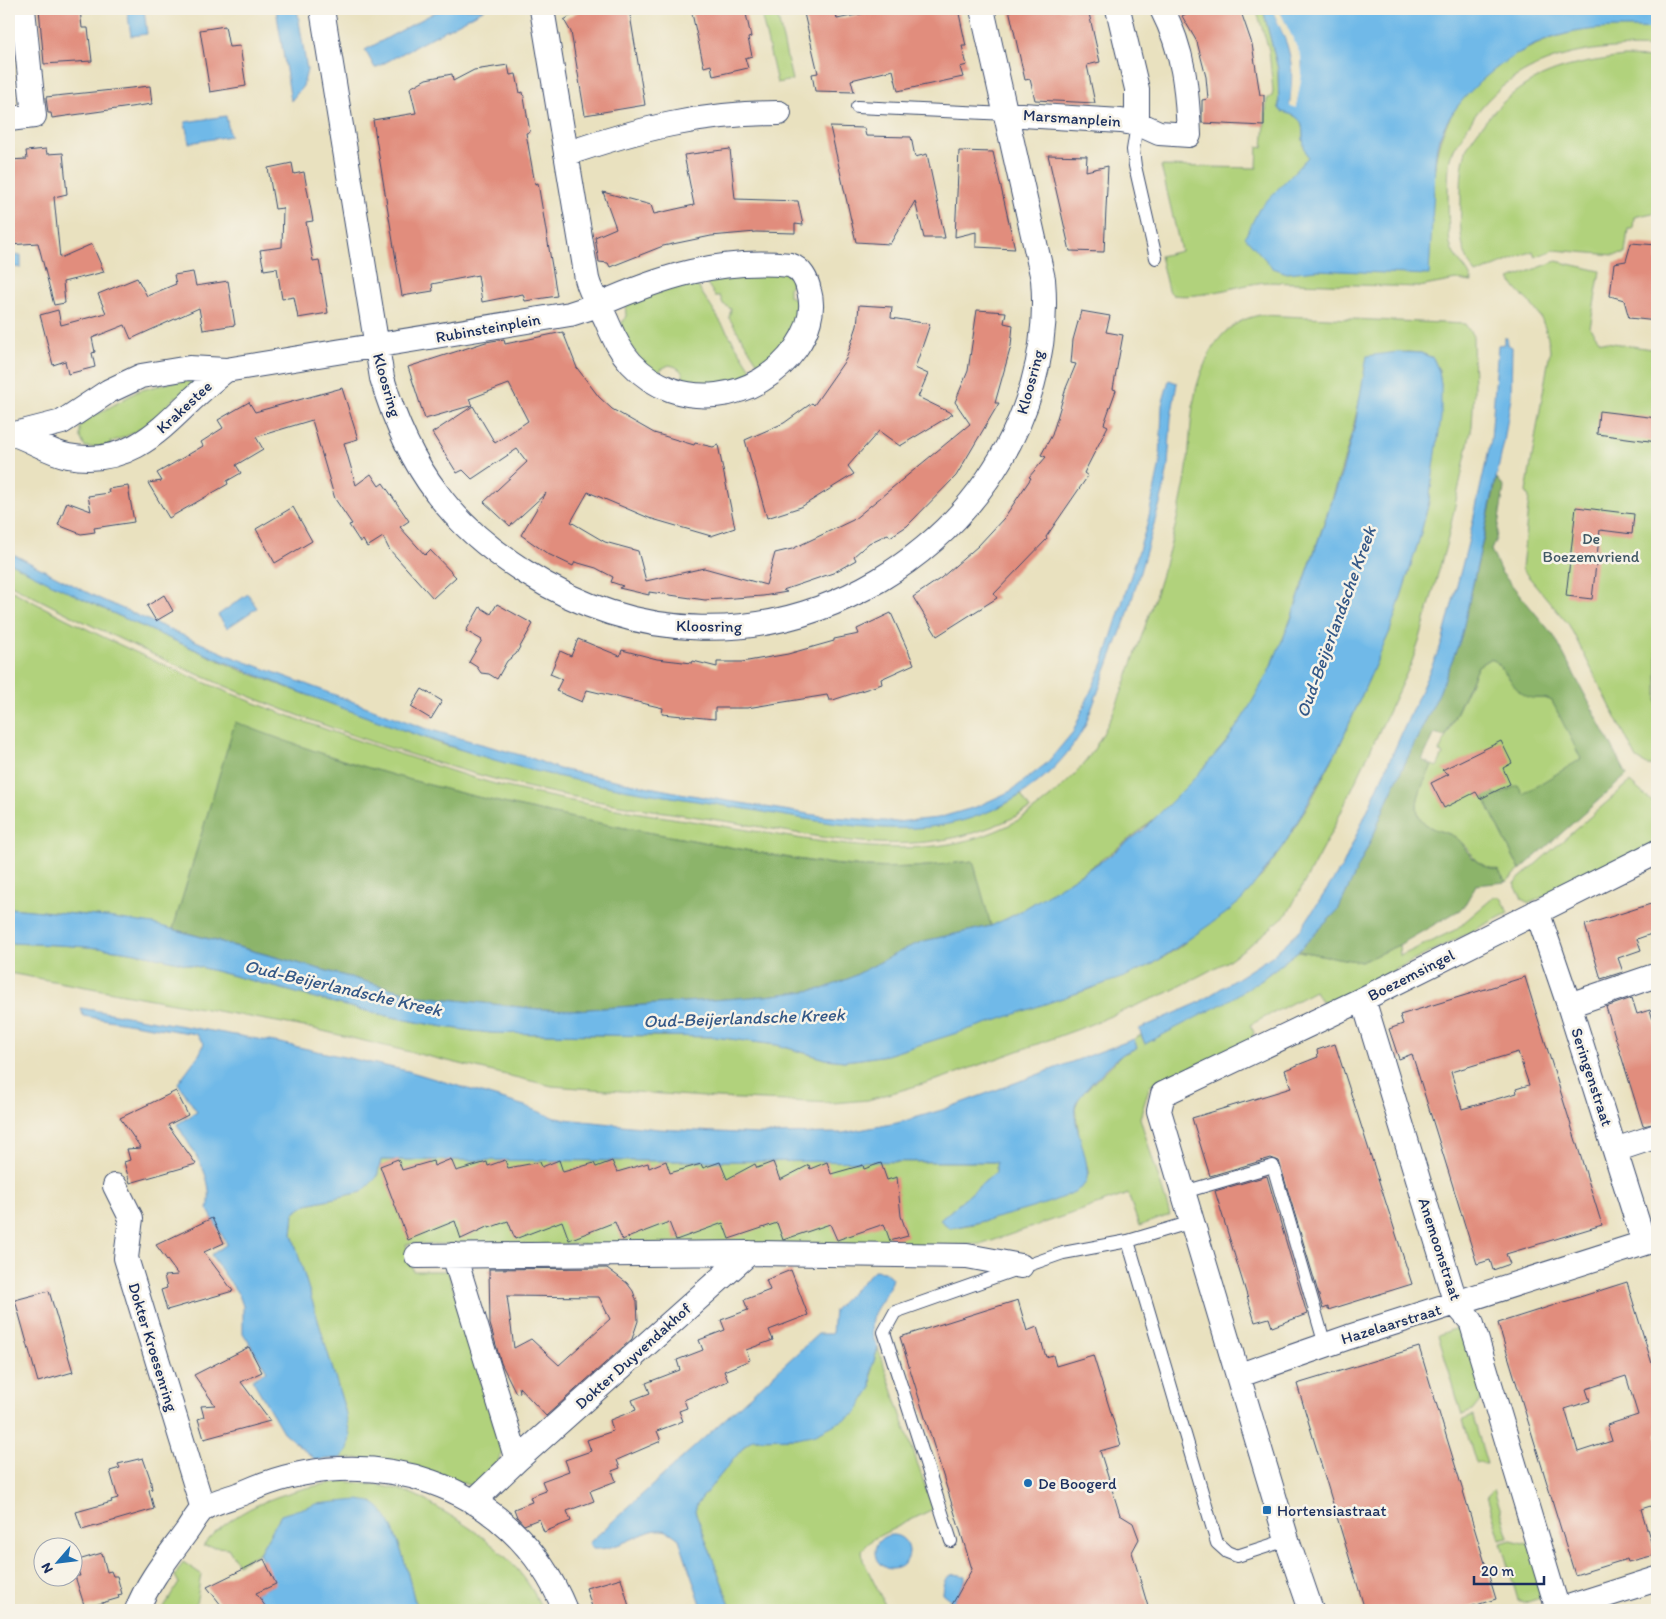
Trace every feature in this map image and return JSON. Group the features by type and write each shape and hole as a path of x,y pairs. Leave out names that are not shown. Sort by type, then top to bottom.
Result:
{"street":[{"path":"9,119 34,116 23,9"},
{"name":"Kloosring","path":"322,9 382,378 393,412 408,448 428,480 446,504 480,539 498,554 539,581 593,608 629,619 660,624 735,628 770,624 814,612 854,594 888,574 937,538 985,484 1004,454 1020,420 1031,390 1039,356 1043,290 982,9"},
{"path":"542,9 587,280 598,305"},
{"name":"Marsmanplein","path":"1118,9 1137,89 1137,124"},
{"name":"Marsmanplein","path":"1006,114 1137,124 1159,133 1189,135 1185,70 1175,38 1162,9"},
{"path":"566,154 620,136 668,124 721,116 779,113"},
{"name":"Rubinsteinplein","path":"376,346 570,314 598,305 650,282 684,273 723,266 765,264 790,265 798,268 808,286 811,302 804,335 785,362 767,377 748,388 712,397 674,389 638,369 619,347 598,305"},
{"name":"Krakestee","path":"12,434 42,429 69,418 99,396 141,376 189,368 226,370 376,346"},
{"name":"Krakestee","path":"12,434 46,449 83,458 116,454 147,440 168,424 205,386 226,370"},
{"path":"69,418 71,440 83,458"},
{"name":"Boezemsingel","path":"1184,1192 1158,1110 1163,1094 1363,999 1657,852"},
{"name":"Seringenstraat","path":"1537,911 1615,1150 1651,1241"},
{"path":"1569,1005 1657,976"},
{"name":"Anemoonstraat","path":"1363,999 1456,1304 1471,1321 1558,1610"},
{"path":"1615,1150 1657,1136"},
{"name":"Dokter Kroesenring","path":"115,1186 131,1218 126,1258 203,1509"},
{"path":"1184,1192 1288,1540 1311,1610"},
{"name":"Hazelaarstraat","path":"1240,1375 1325,1345 1651,1241"},
{"path":"417,1256 748,1253 967,1256 1021,1266"},
{"name":"Dokter Duyvendakhof","path":"473,1502 517,1460 748,1253"},
{"path":"454,1255 517,1460"},
{"path":"137,1610 155,1574 203,1509 284,1476 316,1469 349,1467 382,1469 414,1476 445,1487 473,1502 500,1521 524,1544 543,1570 565,1610"},
{"path":"1558,1610 1657,1579"}],"lane":[{"path":"857,107 1006,114"},
{"name":"Marsmanplein","path":"1137,124 1133,150 1135,166 1156,258"},
{"path":"1184,1192 1273,1166 1325,1345"},
{"path":"951,1541 884,1332 895,1312 1021,1266 1063,1253 1128,1241 1192,1222"},
{"path":"1128,1241 1217,1543 1226,1552 1237,1556 1288,1540"}],"green space":[{"path":"760,9 776,9 792,80 777,83"},
{"path":"1256,9 1263,9 1278,69 1279,108 1282,112 1294,115 1300,120 1303,129 1303,141 1435,168 1440,140 1452,115 1468,92 1489,73 1513,57 1565,34 1600,27 1657,29 1657,48 1628,47 1600,49 1573,54 1547,62 1522,73 1500,89 1480,108 1452,152 1448,175 1448,214 1451,249 1468,272 1472,282 1456,280 1419,287 1266,282 1196,295 1173,295 1168,290 1160,256 1181,251 1161,166 1257,168 1258,146 1263,147 1267,99 1272,96 1273,91 1269,50"},
{"path":"1624,57 1657,58 1657,212 1634,217 1633,229 1628,229 1625,254 1614,255 1554,250 1535,257 1533,251 1476,274 1466,257 1461,221 1462,167 1467,148 1474,136 1504,102 1534,80 1567,67"},
{"name":"De Boezemvriend","path":"1556,261 1600,271 1590,328 1600,341 1657,350 1657,766 1647,765 1637,759 1569,625 1522,569 1529,497 1526,492 1550,351 1542,320 1535,308 1516,289 1510,279"},
{"path":"783,271 792,280 789,296 804,303 797,331 763,371 729,318 731,309 723,304 720,296 715,296 703,277"},
{"path":"693,279 755,375 729,386 684,385 683,374 677,367 669,365 661,369 658,374 641,361 619,328 626,316 625,302"},
{"path":"1260,315 1465,324 1473,336 1474,390 1472,426 1448,538 1411,664 1333,829 1288,913 1254,942 1226,962 1167,993 1079,1029 943,1078 868,1100 832,1103 718,1098 552,1086 310,1028 9,973 9,943 101,948 156,957 364,1010 448,1028 491,1033 715,1037 777,1045 826,1059 844,1061 887,1055 1087,990 1153,964 1181,946 1262,876 1283,847 1339,747 1390,631 1429,502 1441,385 1439,371 1433,358 1421,353 1408,352 1367,357 1358,405 1346,452 1294,609 1259,691 1230,737 1188,787 1140,830 1088,869 1017,913 991,926 973,861 912,867 853,866 793,858 619,827 452,791 343,760 235,723 173,929 107,917 9,908 9,589 106,638 257,704 360,741 502,786 569,801 851,845 891,848 930,847 968,840 1004,827 1038,807 1076,773 1095,748 1116,707 1127,678 1170,545 1185,482 1192,414 1200,376 1215,344 1221,336 1238,323"},
{"path":"203,374 181,401 176,396 162,411 138,430 110,442 112,448 85,447 80,437 80,427 93,409 98,414 138,391"},
{"path":"1497,478 1504,488 1496,539 1491,550 1501,572 1554,636 1627,775 1520,870 1480,790 1490,785 1496,796 1518,785 1523,794 1581,759 1552,701 1544,698 1530,698 1522,694 1500,666 1491,658 1478,666 1445,737 1435,733 1422,760 1432,765 1421,789 1417,806 1418,814 1422,821 1433,829 1455,837 1474,859 1499,871 1506,882 1476,885 1463,908 1399,945 1361,962 1298,951 1338,910 1376,829 1388,798 1439,693 1461,638"},
{"path":"9,562 110,612 245,672 444,745 552,775 809,819 893,827 938,826 1002,806 1021,795 1030,809 992,827 955,837 919,843 882,843 809,835 614,804 498,780 371,742 309,720 187,670 9,584"},
{"path":"1491,658 1521,691 1536,698 1546,698 1552,701 1579,752 1581,760 1523,795 1496,796 1480,790 1520,870 1506,882 1499,871 1477,861 1458,839 1448,833 1433,829 1422,821 1418,814 1417,806 1421,789 1432,765 1437,767 1443,754 1439,752 1478,666"},
{"path":"235,722 343,760 397,776 507,804 619,827 793,859 853,866 913,867 973,861 991,926 924,941 850,978 823,989 766,996 577,1010 538,1009 419,996 173,929"},
{"path":"1630,782 1657,806 1657,842 1530,903 1522,899 1514,883"},
{"path":"1494,897 1501,897 1508,913 1329,1003 1320,1000 1315,991 1250,1025 1254,1032 1251,1042 1150,1085 1140,1118 1170,1215 1139,1226 1128,1194 983,1244 940,1246 406,1244 413,1271 448,1271 502,1451 497,1465 474,1487 409,1464 383,1459 341,1458 345,1410 292,1234 294,1213 307,1204 362,1192 377,1177 381,1160 997,1162 996,1172 940,1220 950,1228 974,1224 1063,1197 1089,1173 1080,1142 1075,1108 1079,1097 1123,1054 1137,1048 1134,1039 1141,1035 1145,1044 1262,979 1298,951 1361,962 1399,945 1400,956 1455,930"},
{"path":"1465,1325 1485,1395 1472,1411 1462,1415 1438,1335"},
{"path":"878,1348 933,1509 873,1539 862,1550 863,1560 887,1609 732,1610 695,1511 697,1504 746,1444 753,1439 797,1438 871,1389 872,1367"},
{"path":"1473,1416 1487,1464 1476,1463 1463,1420"},
{"path":"344,1481 384,1486 411,1493 466,1526 497,1549 524,1577 542,1610 417,1610 397,1539 383,1514 373,1503 281,1515 259,1553 238,1564 228,1548 203,1546 216,1532 249,1509 305,1488"},
{"path":"1494,1489 1509,1537 1500,1539 1487,1496"},
{"path":"1511,1540 1532,1545 1547,1596 1524,1603 1518,1600 1501,1543"},
{"path":"183,1562 201,1574 195,1610 162,1610 179,1583 175,1576"}],"water":[{"path":"127,9 144,9 147,34 131,36"},
{"path":"276,9 297,9 307,70 303,86 291,101"},
{"path":"441,9 485,9 375,68 365,50"},
{"path":"1263,9 1272,9 1287,45 1292,77 1290,105 1296,107 1302,63 1279,9 1657,9 1657,29 1607,28 1563,35 1542,42 1522,51 1502,64 1468,94 1447,122 1437,145 1429,275 1317,270 1287,273 1273,268 1245,237 1259,209 1308,157 1303,142 1301,123 1298,118 1282,112 1279,108 1278,69"},
{"path":"226,116 230,136 189,143 185,122"},
{"path":"9,252 12,252 13,256 21,255 21,268 9,266"},
{"path":"1504,338 1507,338 1507,344 1512,347 1511,397 1504,442 1461,638 1439,693 1388,798 1376,829 1338,910 1298,951 1262,979 1226,1002 1145,1044 1139,1029 1198,1003 1272,956 1301,929 1343,865 1442,643 1468,543 1491,440 1498,345 1504,344"},
{"name":"Oud-Beijerlandsche Kreek","path":"1398,352 1421,353 1433,358 1439,371 1441,385 1441,418 1429,502 1390,631 1339,747 1283,847 1242,900 1225,914 1153,964 1124,977 887,1055 844,1061 826,1059 777,1045 715,1037 491,1033 448,1028 364,1010 138,953 83,947 9,943 9,908 107,917 153,924 419,996 538,1009 577,1010 766,996 823,989 850,978 924,941 991,926 1016,914 1105,859 1143,830 1192,781 1227,741 1268,673 1290,622 1342,472 1355,425 1367,356"},
{"path":"1169,380 1177,383 1171,418 1168,466 1163,493 1128,613 1085,726 1061,761 1030,789 993,810 953,823 928,827 874,827 818,821 606,786 502,762 406,731 251,673 88,602 9,562 9,552 98,598 230,656 424,728 531,758 559,769 685,794 821,816 896,822 938,818 976,807 1011,791 1047,763 1073,732 1103,663 1147,525 1160,463 1162,405"},
{"path":"248,594 257,608 227,628 218,615"},
{"path":"81,1008 280,1043 408,1071 525,1106 555,1118 659,1129 757,1134 843,1133 897,1123 942,1110 1134,1039 1137,1048 1125,1053 1111,1064 1088,1087 1075,1107 1077,1126 1086,1159 1087,1178 1084,1185 1075,1192 1041,1205 950,1228 940,1220 996,1172 996,1162 381,1160 377,1177 362,1192 307,1204 294,1213 292,1234 345,1410 350,1436 348,1450 341,1458 316,1460 283,1432 252,1379 267,1371 243,1333 243,1306 239,1295 211,1255 227,1244 208,1210 208,1186 201,1165 177,1124 197,1112 178,1083 200,1053 204,1043 196,1034 83,1016"},
{"path":"874,1270 884,1271 892,1278 889,1288 872,1318 871,1327 878,1348 872,1367 871,1389 855,1414 816,1434 797,1438 753,1439 746,1444 697,1504 695,1511 732,1610 703,1610 679,1539 664,1530 648,1532 612,1547 593,1549 589,1543 818,1334 832,1334 834,1310"},
{"path":"358,1500 373,1503 389,1521 396,1536 417,1610 268,1610 256,1593 275,1584 259,1553 281,1515 316,1504"},
{"path":"892,1535 904,1540 909,1552 904,1564 892,1569 880,1564 875,1552 880,1540"},
{"path":"955,1574 965,1576 965,1581 953,1602 942,1593 945,1580 948,1576"}],"pier":[{"path":"1272,9 1274,9 1294,55 1296,71 1294,104 1299,74 1299,57 1276,9 1279,9 1301,56 1302,74 1296,108 1290,106 1293,70 1290,49"}],"building":[{"path":"39,9 80,9 82,28 88,28 92,61 44,64"},
{"path":"582,9 629,9 645,105 585,115 571,32 564,20"},
{"path":"691,9 745,9 751,37 748,38 752,56 745,58 748,68 713,76 711,65 704,67"},
{"path":"803,9 835,9 837,19 885,9 958,9 966,46 962,46 967,65 960,67 963,77 898,91 893,70 851,80 854,92 815,91 812,74 818,73"},
{"path":"1009,9 1088,9 1100,62 1087,65 1095,103 1035,100 1030,79 1025,80"},
{"path":"1195,9 1240,9 1252,44 1260,95 1264,95 1264,126 1202,123 1202,100 1208,99 1206,77 1197,42 1182,16"},
{"path":"225,26 229,47 240,46 246,86 210,92 200,30"},
{"path":"508,65 510,75 516,74 520,93 523,92 530,132 526,133 535,184 538,183 557,296 525,301 523,294 482,302 478,275 432,284 433,291 402,296 373,120 416,113 410,88 426,79 452,74 453,81 474,70"},
{"path":"150,86 152,104 52,118 51,113 48,113 46,97"},
{"path":"830,127 864,128 866,136 911,137 915,157 927,154 945,238 924,238 915,201 890,244 856,242"},
{"path":"46,149 47,154 63,153 67,194 54,197 60,258 92,244 104,272 63,282 65,303 54,305 38,243 9,245 9,160 27,159 26,151"},
{"path":"730,149 735,199 798,201 803,225 795,224 795,233 756,232 711,236 663,246 610,267 608,263 599,262 595,237 616,228 603,192 651,205 654,214 694,205 684,155"},
{"path":"959,151 993,152 1015,249 976,247 976,232 955,237"},
{"path":"1048,155 1087,156 1086,171 1108,166 1104,252 1070,251"},
{"path":"292,163 294,174 304,172 313,221 306,222 313,261 319,260 328,313 298,318 294,297 282,299 277,268 264,270 260,250 282,247 283,208 275,209 268,168"},
{"path":"1631,243 1657,245 1657,321 1629,318 1624,300 1610,296 1614,263 1626,261"},
{"path":"193,272 196,286 228,281 235,325 203,330 199,308 131,339 125,325 92,338 95,352 92,353 95,367 68,374 65,361 53,365 40,315 58,310 61,325 106,313 98,294 137,278 147,296 176,284 174,275"},
{"path":"859,305 892,307 891,318 930,324 915,368 928,374 918,397 953,414 900,446 879,431 848,466 854,474 801,507 767,518 745,440 784,423 812,403 814,405 846,359 857,326"},
{"path":"977,310 1006,312 1004,323 1013,325 1011,346 995,403 999,403 956,476 907,526 890,537 888,534 869,543 854,556 856,560 833,573 783,590 787,592 763,596 705,600 649,592 649,595 619,588 623,586 611,582 613,577 596,568 575,562 573,566 548,554 521,535 546,493 510,526 484,502 527,462 517,449 472,479 463,470 457,473 432,433 473,406 495,443 528,421 509,384 469,399 473,405 425,419 408,367 486,342 504,339 505,344 563,332 577,368 599,397 612,409 654,433 694,445 695,443 713,447 718,445 735,528 711,536 649,518 588,492 571,522 605,542 638,551 646,581 704,568 766,585 775,553 792,549 853,520 970,424 955,402 968,371"},
{"path":"1081,311 1110,316 1106,332 1123,335 1113,389 1116,390 1104,424 1108,426 1084,473 1088,476 1046,537 1047,539 994,594 997,598 937,636 913,597 941,578 978,546 1004,518 1031,478 1029,477 1046,457 1041,455 1052,435 1066,388 1076,364 1071,363 1073,340"},
{"path":"342,388 358,439 344,443 356,485 371,474 379,486 383,483 409,521 400,527 425,555 430,550 456,577 433,598 389,549 383,537 367,547 363,540 360,542 349,525 352,524 335,499 312,420 256,437 263,449 236,465 241,473 227,481 228,484 169,518 148,483 162,481 157,473 203,446 201,442 223,428 218,420 249,402 255,412"},
{"path":"1599,411 1657,418 1657,442 1597,434"},
{"path":"128,486 134,522 94,528 95,532 81,534 58,525 67,502 91,511 88,496 109,493 108,489"},
{"path":"293,507 312,541 275,563 256,529"},
{"path":"1576,507 1634,514 1632,534 1600,530 1592,599 1566,596"},
{"path":"164,595 173,611 156,621 147,606"},
{"path":"497,604 533,624 516,654 507,661 497,679 489,674 481,673 477,667 469,662 482,640 466,631 480,607 491,614"},
{"path":"891,613 914,664 881,679 882,684 833,700 829,700 827,695 747,708 715,708 715,719 662,714 663,708 587,690 582,702 556,691 562,679 550,674 560,651 571,656 578,639 620,656 622,650 657,659 692,663 693,661 717,667 717,662 742,662 788,654 834,641 834,639 859,634 857,629"},
{"path":"422,689 442,701 431,719 411,707"},
{"path":"1501,741 1512,763 1503,768 1510,784 1480,799 1476,792 1444,808 1431,783 1449,774 1442,770"},
{"path":"1657,902 1657,932 1637,939 1641,950 1618,958 1623,972 1601,979 1585,925"},
{"path":"1525,977 1602,1225 1506,1254 1510,1264 1493,1270 1490,1260 1477,1264 1412,1054 1399,1059 1389,1029 1403,1024 1400,1015","holes":["1518,1052 1529,1085 1516,1089 1517,1093 1462,1109 1451,1072"]},
{"path":"1632,998 1637,1014 1650,1010 1657,1033 1657,1123 1643,1126 1606,1007"},
{"path":"1335,1044 1412,1284 1328,1310 1328,1307 1323,1309 1279,1161 1271,1158 1210,1176 1192,1118 1291,1088 1285,1070 1318,1057 1317,1050"},
{"path":"176,1091 188,1115 168,1125 196,1164 130,1183 124,1162 130,1160 127,1149 141,1148 120,1118"},
{"path":"398,1159 402,1170 433,1161 434,1166 451,1159 456,1171 487,1162 488,1166 505,1160 508,1168 540,1162 542,1167 559,1160 563,1172 594,1163 596,1167 612,1161 617,1172 648,1163 649,1168 666,1161 670,1173 701,1164 703,1168 720,1162 727,1179 755,1164 757,1168 773,1162 780,1180 809,1165 810,1169 827,1162 831,1174 863,1165 864,1169 881,1163 887,1180 897,1177 901,1216 908,1236 890,1241 884,1224 837,1240 830,1224 783,1240 777,1223 729,1239 723,1223 676,1240 669,1222 622,1240 615,1222 569,1240 562,1221 515,1239 508,1221 489,1228 489,1226 461,1239 455,1221 408,1240 380,1166"},
{"path":"1267,1176 1307,1314 1272,1327 1269,1318 1255,1322 1215,1191"},
{"path":"212,1218 224,1243 204,1252 233,1291 167,1310 161,1290 167,1288 164,1276 178,1275 156,1245"},
{"path":"607,1268 627,1283 633,1291 637,1302 638,1321 632,1339 546,1416 519,1387 520,1392 516,1393 501,1363 490,1324 489,1269","holes":["507,1296 599,1297 610,1319 559,1365 531,1339 514,1348"]},
{"path":"791,1270 808,1315 769,1330 773,1340 746,1350 750,1360 724,1371 728,1381 684,1400 687,1408 679,1411 683,1421 657,1431 661,1441 617,1460 620,1468 612,1471 616,1481 590,1491 594,1501 567,1511 571,1521 544,1532 539,1519 524,1525 517,1517 514,1509 532,1502 530,1497 546,1491 542,1481 569,1471 565,1460 591,1451 587,1440 613,1431 610,1420 636,1410 632,1400 650,1393 646,1383 680,1370 677,1360 703,1350 699,1340 725,1330 721,1320 748,1310 744,1300 770,1290 766,1280"},
{"path":"1627,1282 1657,1380 1657,1504 1641,1509 1655,1555 1628,1562 1627,1559 1575,1575 1498,1323","holes":["1626,1376 1638,1415 1607,1425 1612,1441 1578,1452 1565,1409 1590,1401 1586,1389"]},
{"path":"49,1291 73,1372 38,1382 15,1300"},
{"name":"De Boogerd","path":"1018,1300 1027,1331 1037,1327 1046,1357 1053,1355 1056,1366 1093,1355 1121,1445 1100,1451 1120,1515 1133,1523 1139,1539 1132,1552 1149,1610 949,1610 972,1569 900,1337"},
{"path":"249,1347 262,1372 241,1382 270,1421 204,1439 198,1419 204,1417 201,1406 215,1405 194,1375"},
{"path":"1419,1347 1496,1599 1460,1610 1365,1610 1297,1384"},
{"path":"143,1458 150,1478 152,1489 149,1490 154,1509 82,1530 76,1512 112,1502 111,1500 118,1498 110,1471 120,1468 118,1464"},
{"path":"102,1553 107,1572 111,1571 113,1576 117,1576 122,1594 118,1595 119,1598 85,1608 78,1586 82,1586 82,1559"},
{"path":"264,1559 276,1584 256,1593 268,1610 225,1610 207,1587"},
{"path":"621,1578 630,1610 593,1610 586,1588"}],"place":[{"name":"De Boogerd","path":"1028,1483"},
{"name":"Hortensiastraat","path":"1267,1510"}]}
